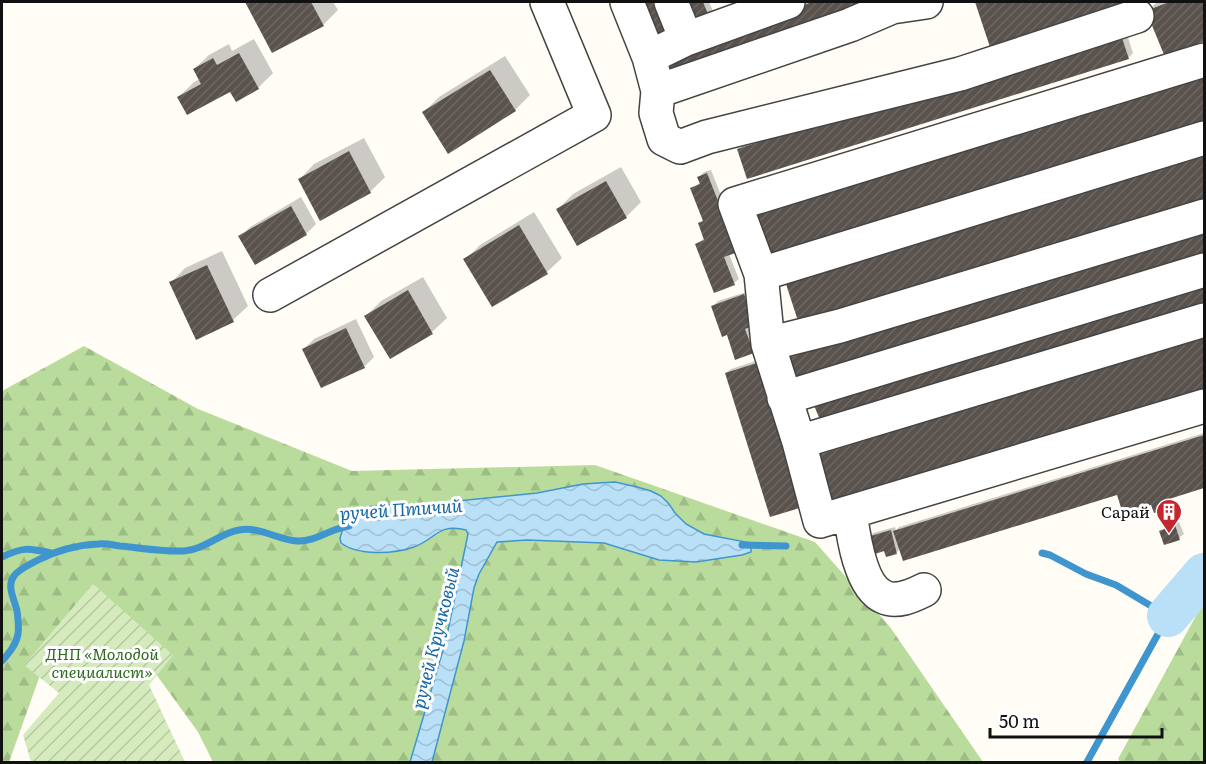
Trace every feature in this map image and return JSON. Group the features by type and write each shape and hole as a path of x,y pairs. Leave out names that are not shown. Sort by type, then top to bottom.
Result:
{"street":[{"path":"270,295 594,115 547,2"},
{"path":"627,2 649,57 658,91 656,113 664,139 680,147 707,137 960,74 1137,16"},
{"path":"671,2 686,39"},
{"path":"649,57 686,39 723,13 788,2"},
{"path":"658,91 850,25 892,7 926,2"},
{"path":"1204,60 735,204 761,274 768,344 800,442 820,521 1204,406"},
{"path":"761,274 1204,138"},
{"path":"768,344 840,326 1204,216"},
{"path":"784,398 1204,270"},
{"path":"800,442 1204,320"},
{"path":"850,512 859,561 878,593 885,598 896,599 909,597 924,590"}],"green space":[{"path":"84,346 198,409 352,471 595,465 815,542 890,627 983,762 213,762 198,732 121,626 48,653 9,762 2,762 2,391"},
{"name":"ДНП «Молодой специалист»","path":"93,584 173,655 149,685 185,762 31,762 23,735 59,693 24,665"},
{"path":"1204,601 1204,762 1120,762 1118,759"}],"water":[{"path":"615,482 651,491 661,496 686,524 704,534 751,543 751,552 696,562 659,560 604,543 527,540 497,542 474,588 464,641 432,762 410,762 446,640 468,534 466,530 457,528 443,530 414,547 387,552 366,552 341,543 340,538 346,519 351,513 361,508 380,505 427,504 537,493 583,484"}],"building":[{"path":"245,2 311,2 324,26 272,53"},
{"path":"634,2 657,2 671,38 651,45"},
{"path":"676,2 703,2 711,21 687,30"},
{"path":"812,2 877,2 667,82 660,62"},
{"path":"975,2 1147,2 992,53"},
{"path":"1169,2 1204,2 1204,41 1165,57 1146,11"},
{"path":"1119,29 1129,59 747,179 737,149"},
{"path":"239,53 259,89 236,102 230,92 187,115 177,97 201,84 193,69 213,58 217,65"},
{"path":"490,70 516,111 448,154 422,112"},
{"path":"1204,74 1204,122 764,257 747,211"},
{"path":"349,151 371,193 320,221 298,179"},
{"path":"1204,153 1204,202 799,324 785,281"},
{"path":"707,173 738,252 724,257 735,285 714,293 695,244 704,240 698,223 703,221 690,188 700,184 697,177"},
{"path":"606,181 627,218 577,246 556,209"},
{"path":"291,206 307,235 255,265 238,236"},
{"path":"519,225 548,274 492,307 463,259"},
{"path":"1204,231 1204,258 796,380 784,359"},
{"path":"207,265 234,322 196,340 169,282"},
{"path":"1204,283 1204,309 823,427 813,403"},
{"path":"408,290 433,334 390,359 364,316"},
{"path":"744,294 755,325 745,329 754,353 735,360 727,335 722,337 711,306"},
{"path":"346,328 365,368 321,388 302,349"},
{"path":"1204,336 1204,396 835,508 818,455"},
{"path":"757,363 803,507 770,517 725,373"},
{"path":"1204,435 1204,488 1166,500 1169,508 1154,513 1151,505 1123,514 1117,495 903,561 893,531"},
{"name":"Сарай","path":"1175,525 1180,540 1164,545 1159,531"},
{"path":"891,530 897,554 886,557 884,551 872,555 867,537"}],"waterway":[{"name":"ручей Птичий","path":"2,661 10,652 18,634 17,611 11,589 12,580 21,569 51,554 74,547 101,544 184,551 198,548 225,534 246,529 290,540 304,541 349,526"},
{"name":"ручей Птичий","path":"742,545 786,546"},
{"path":"2,557 26,549 51,553"},
{"path":"1042,553 1086,574 1116,585 1168,616 1087,762"},
{"path":"1168,616 1204,574"}],"place":[{"name":"Сарай","path":"1169,535"}],"water label":[{"name":"ручей Кручковый","path":"436,638"}]}
